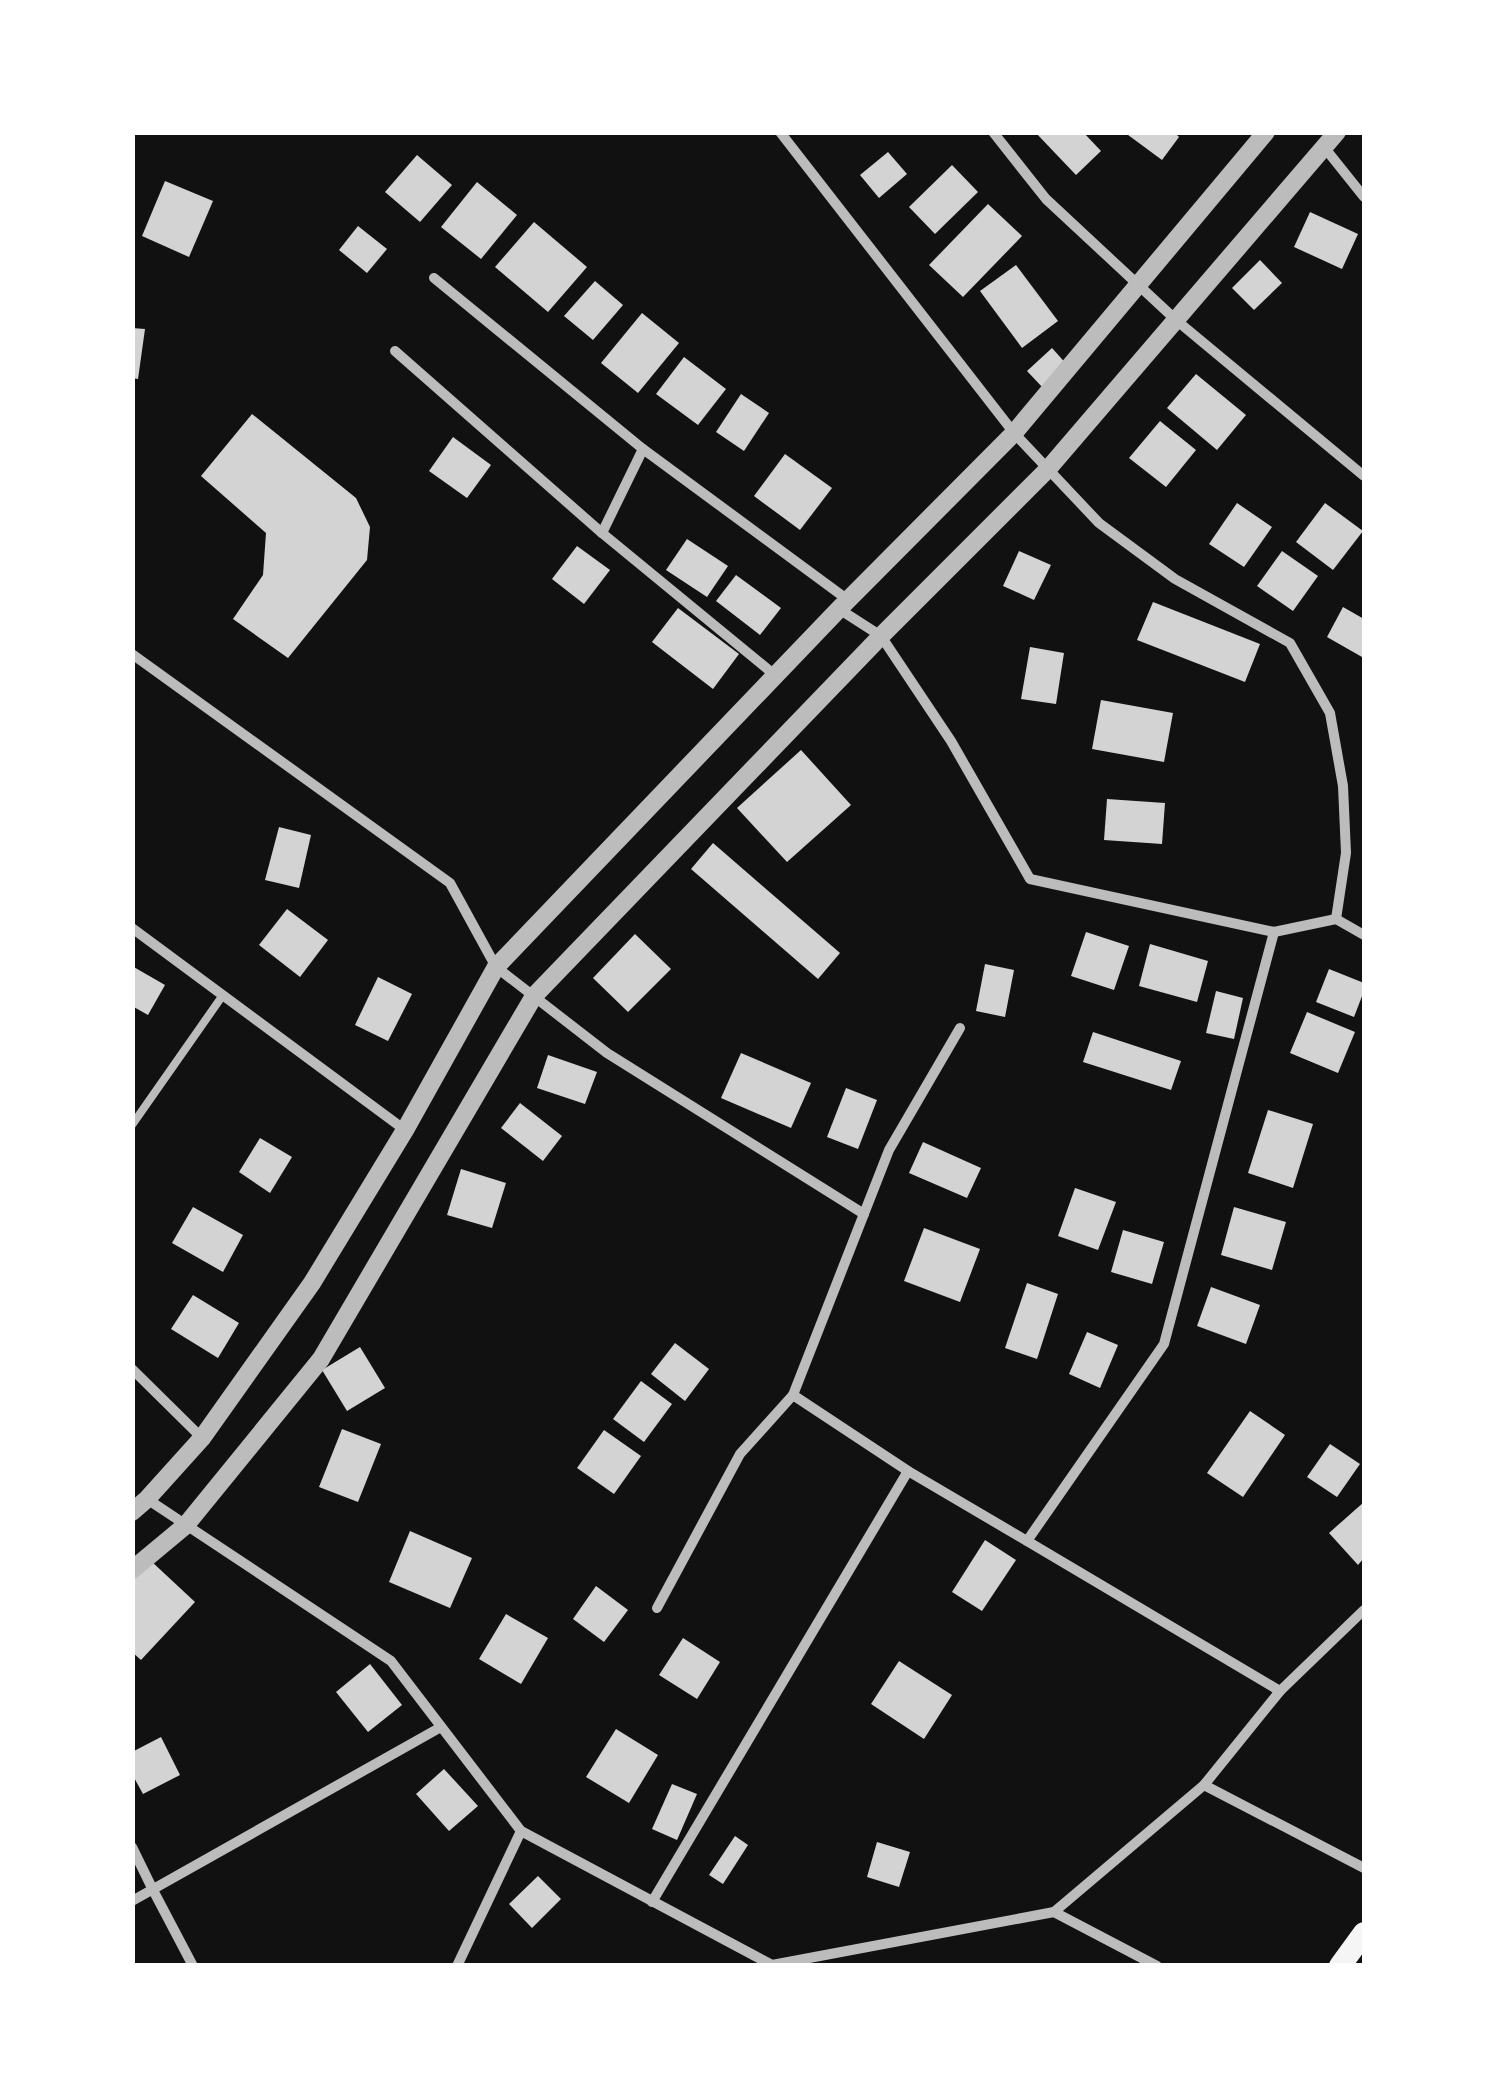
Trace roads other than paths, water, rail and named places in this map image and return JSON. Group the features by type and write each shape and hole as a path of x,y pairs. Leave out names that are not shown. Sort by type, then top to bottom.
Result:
{"highway":[{"path":"1340,1966 1364,1934"}],"street":[{"path":"780,132 1014,433 1099,524 1175,579 1290,643 1330,713 1340,768 1346,853 1336,919"},
{"path":"993,132 1046,199 1176,320 1364,476"},
{"path":"1266,132 1014,433 496,967 312,1284 202,1438 140,1506 186,1525 391,1662 521,1831 772,1966 1054,1912 1204,1784 1280,1690 1364,1610"},
{"path":"132,1570 186,1525 321,1358 534,996 1048,469 1331,140 1364,197"},
{"path":"434,278 881,636 951,741 1030,880 1274,932 1336,919 1364,934"},
{"path":"396,352 602,533 776,676"},
{"path":"602,533 643,449"},
{"path":"132,654 450,883 496,967 607,1053 864,1214"},
{"path":"132,928 404,1130"},
{"path":"1027,1541 1164,1344 1274,932"},
{"path":"657,1608 740,1454 793,1395 889,1150 960,1028"},
{"path":"132,1369 202,1438"},
{"path":"793,1395 908,1471 1280,1690"},
{"path":"652,1902 908,1471"},
{"path":"132,1901 441,1727"},
{"path":"1204,1784 1364,1868"},
{"path":"456,1966 521,1831"},
{"path":"132,1847 194,1966"},
{"path":"1054,1912 1157,1966"}],"lane":[{"path":"132,1125 223,995"}]}
